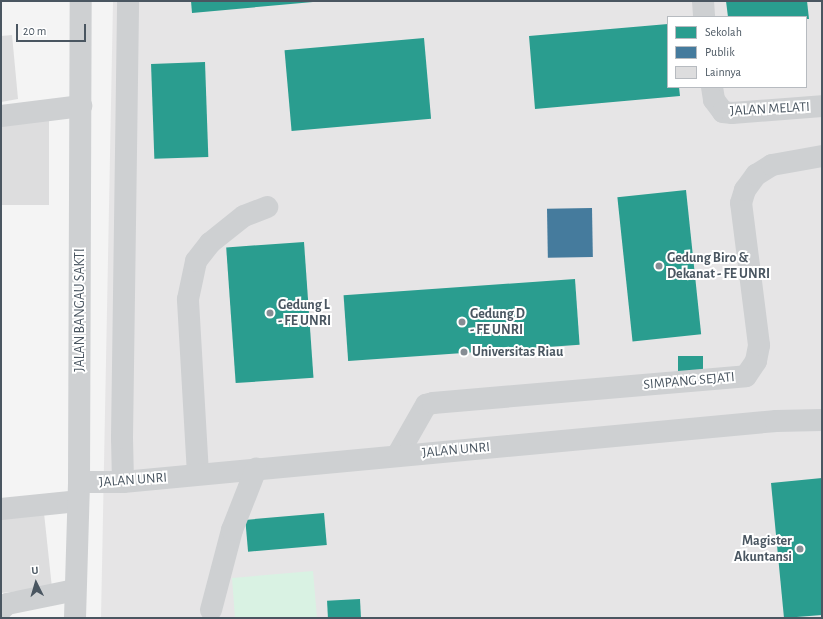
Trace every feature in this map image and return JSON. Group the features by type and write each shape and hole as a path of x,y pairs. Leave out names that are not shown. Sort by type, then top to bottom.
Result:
{"street":[{"name":"JALAN BANGAU SAKTI","path":"74,618 82,488 81,1"},
{"path":"123,482 128,1"},
{"path":"702,1 704,16"},
{"name":"JALAN MELATI","path":"712,88 714,100 723,112 728,113 822,106"},
{"path":"1,116 81,106"},
{"name":"SIMPANG SEJATI","path":"397,456 426,405 746,376 756,360 759,345 741,203 745,190 756,175 772,165 822,156"},
{"path":"198,474 188,299 196,261 210,243 244,216 267,207"},
{"name":"JALAN UNRI","path":"1,509 82,488 123,482 776,420 822,420"},
{"path":"211,610 232,530 256,469"},
{"path":"1,610 7,604 75,590"}],"shaded area":[{"name":"Universitas Riau","path":"113,1 822,1 822,618 101,618"}],"green space":[{"path":"313,571 317,618 235,618 232,578"}],"building: Sekolah":[{"path":"191,1 313,1 313,2 192,13"},
{"path":"726,1 807,1 809,19 807,19 807,16 728,16"},
{"path":"667,24 667,88 679,88 680,96 535,109 529,36"},
{"path":"424,38 431,119 292,131 285,50"},
{"path":"205,62 208,157 154,159 151,64"},
{"name":"Gedung Biro & Dekanat - FE UNRI","path":"686,190 701,334 633,341 617,197"},
{"name":"Gedung L - FE UNRI","path":"304,242 313,378 236,383 226,247"},
{"name":"Gedung D - FE UNRI","path":"575,279 580,345 348,361 344,295"},
{"path":"678,356 703,356 703,376 678,376"},
{"name":"Magister Akuntansi","path":"822,478 822,615 784,618 771,483"},
{"path":"324,513 327,545 248,552 245,520"},
{"path":"360,599 361,618 328,618 327,601"}],"building: Publik":[{"path":"592,208 593,257 548,258 547,209"}],"building: Lainnya":[{"path":"12,35 18,99 1,102 1,36"},
{"path":"1,117 49,117 49,205 1,205"},
{"path":"44,513 52,588 1,593 1,518"}],"place":[{"name":"Gedung Biro & Dekanat - FE UNRI","path":"659,266"},
{"name":"Gedung L - FE UNRI","path":"270,313"},
{"name":"Gedung D - FE UNRI","path":"462,322"},
{"name":"Universitas Riau","path":"464,352"},
{"name":"Magister Akuntansi","path":"800,549"}]}
